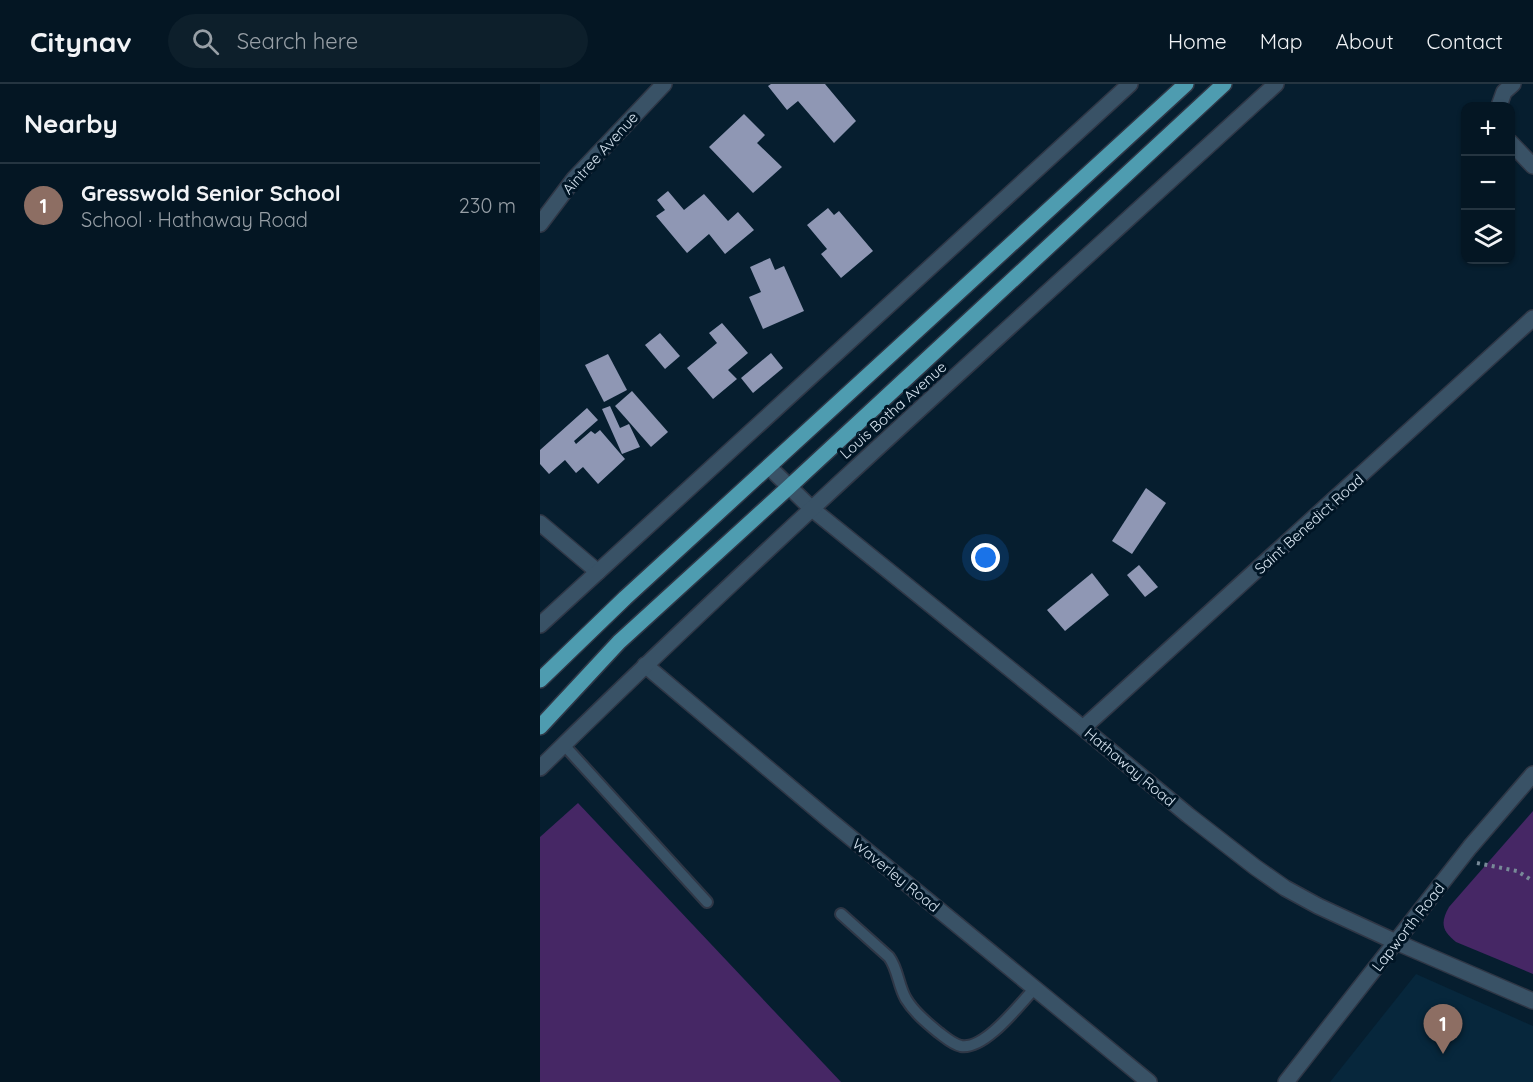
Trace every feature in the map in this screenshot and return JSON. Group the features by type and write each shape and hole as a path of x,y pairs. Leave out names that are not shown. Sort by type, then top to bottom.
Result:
{"main road":[{"path":"540,680 625,598 1186,84"},
{"name":"Louis Botha Avenue","path":"540,727 619,642 1224,84"}],"street":[{"name":"Aintree Avenue","path":"540,224 574,179 664,84"},
{"path":"540,625 1130,84"},
{"name":"Louis Botha Avenue","path":"540,768 645,665 812,509 1276,84"},
{"path":"1500,102 1504,92 1513,84"},
{"path":"1515,146 1533,166"},
{"name":"Saint Benedict Road","path":"1083,728 1533,318"},
{"name":"Hathaway Road","path":"769,467 812,509 1188,815 1286,888 1318,906 1396,942 1533,1001"},
{"path":"540,523 597,572"},
{"name":"Waverley Road","path":"645,665 828,819 1149,1082"},
{"name":"Lapworth Road","path":"1286,1082 1459,861 1533,774"}],"lane":[{"path":"564,745 707,902"},
{"path":"841,914 895,964 903,994 910,1006 944,1036 960,1046 972,1046 985,1039 1035,988"}],"path":[{"path":"1459,861 1493,865 1517,871 1533,881"}],"shaded area":[{"path":"578,803 841,1082 540,1082 540,837"},
{"path":"1533,811 1533,974 1456,942 1445,930 1444,918 1449,907"},
{"path":"1416,974 1533,1026 1533,1082 1330,1082"}],"building":[{"path":"771,84 825,84 856,121 834,143 798,101 787,110 768,86"},
{"path":"744,114 765,135 757,143 782,167 753,193 709,147"},
{"path":"668,191 684,210 704,194 728,221 738,212 754,230 725,254 709,234 687,253 656,216 665,210 657,200"},
{"path":"828,208 834,215 839,211 873,251 841,278 821,254 827,249 807,225"},
{"path":"770,258 775,270 784,266 804,311 763,329 749,297 761,292 750,267"},
{"path":"722,323 748,353 728,370 737,379 713,399 687,368 717,343 709,333"},
{"path":"660,333 680,356 665,369 645,345"},
{"path":"771,353 783,368 753,393 741,378"},
{"path":"608,354 627,390 604,402 585,365"},
{"path":"632,391 668,432 651,447 615,406"},
{"path":"610,406 620,428 629,424 640,447 622,454 602,409"},
{"path":"587,408 598,420 574,441 576,444 591,431 595,434 600,430 625,459 598,484 583,467 576,473 565,460 549,474 540,464 540,450"},
{"path":"1146,488 1166,503 1132,554 1112,541"},
{"path":"1139,565 1158,587 1145,597 1127,575"},
{"path":"1092,573 1109,595 1065,631 1047,610"}],"place":[{"name":"Gresswold Senior School","path":"1443,1054"}]}
